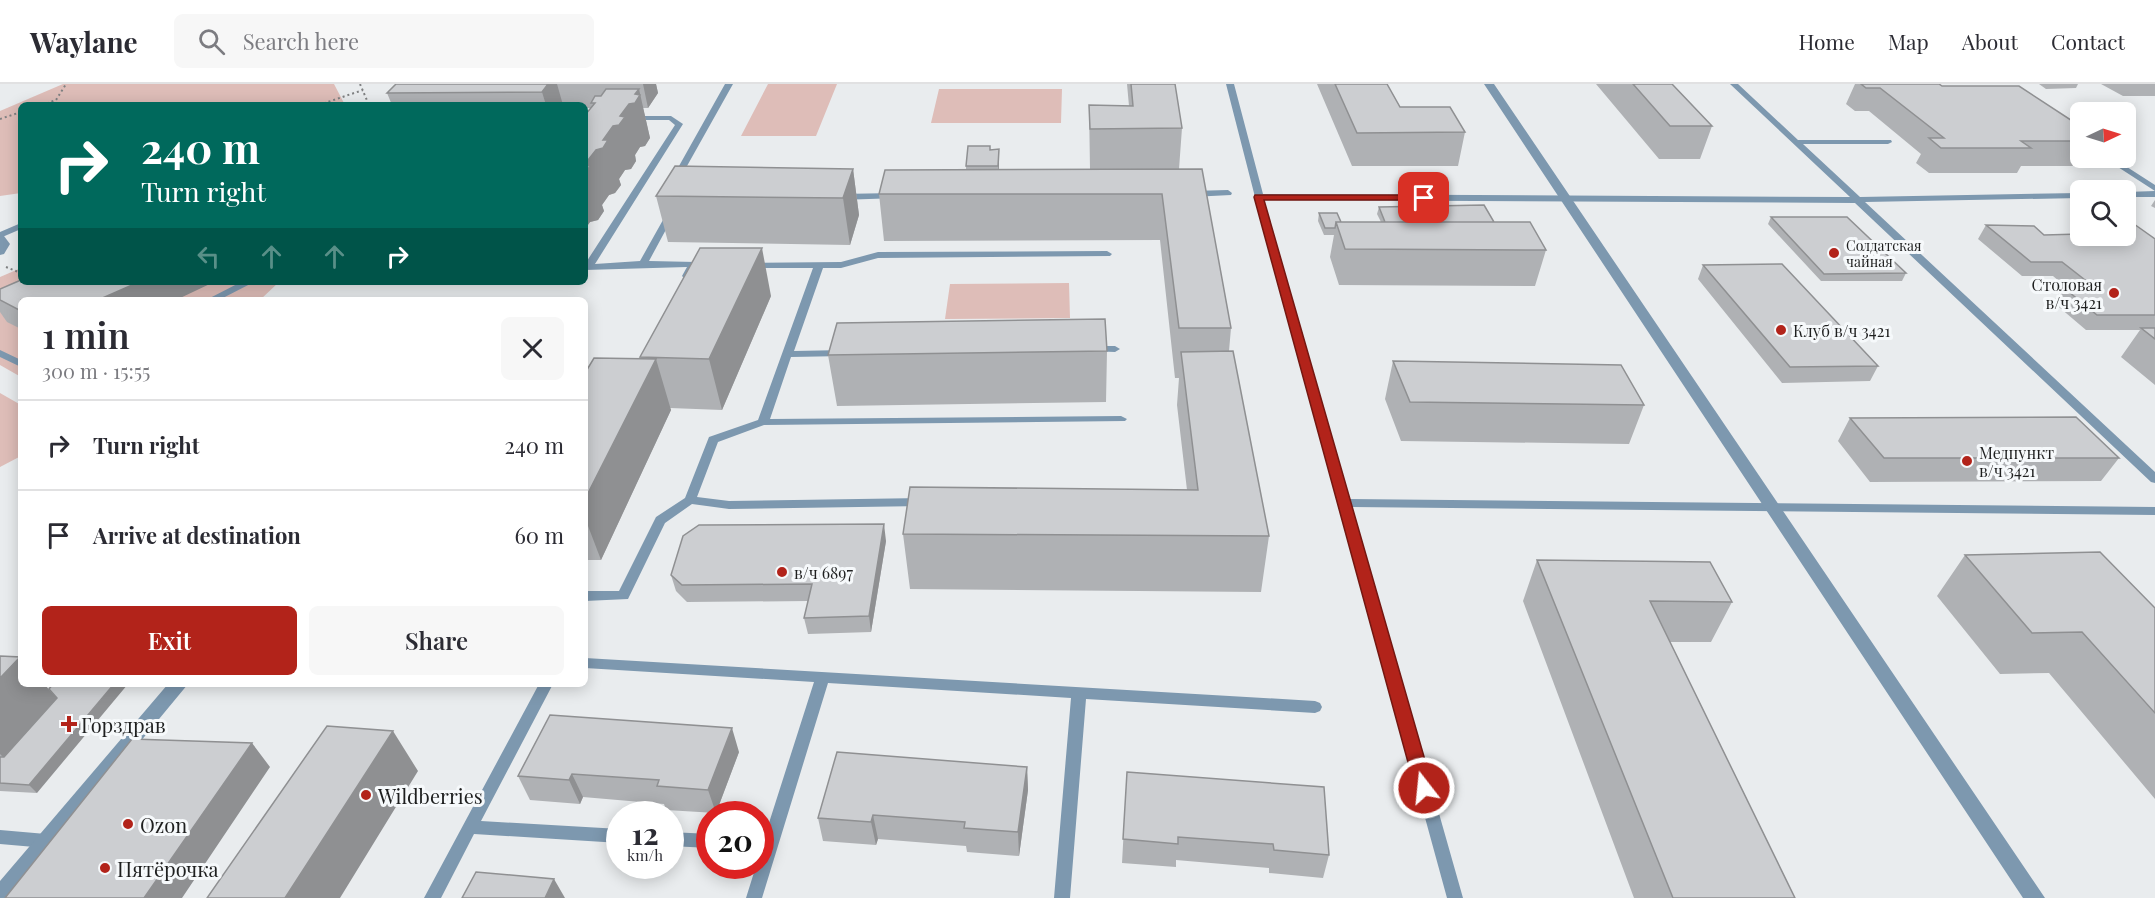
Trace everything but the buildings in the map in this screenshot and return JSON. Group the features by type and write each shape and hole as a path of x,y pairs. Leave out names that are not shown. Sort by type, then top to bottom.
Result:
{"street":[{"path":"1489,84 2035,898"},
{"path":"0,236 4,244 0,252"},
{"path":"0,896 175,687"}],"lane":[{"path":"683,166 729,84"},
{"path":"1230,84 1259,197 1455,898"},
{"path":"1734,84 2155,479"},
{"path":"588,265 679,124 670,118 617,118"},
{"path":"1797,142 1888,142"},
{"path":"2123,168 2155,189"},
{"path":"1180,194 1228,193"},
{"path":"2136,195 2155,194"},
{"path":"1259,197 1859,200 2070,195"},
{"path":"834,197 906,196"},
{"path":"643,264 679,198"},
{"path":"0,236 18,227"},
{"path":"739,265 841,265 878,255 1107,254"},
{"path":"682,285 693,264"},
{"path":"588,267 705,264"},
{"path":"763,422 819,265"},
{"path":"217,297 243,285"},
{"path":"1080,350 1115,349"},
{"path":"0,353 18,362"},
{"path":"786,354 856,353"},
{"path":"588,596 624,596 660,520 690,500 713,440 763,422 1120,419"},
{"path":"690,500 729,505 933,502"},
{"path":"1344,503 2155,511"},
{"path":"588,663 1315,707"},
{"path":"774,821 823,677"},
{"path":"432,898 544,687"},
{"path":"1062,898 1079,693"},
{"path":"470,827 606,835"},
{"path":"0,837 46,841"},
{"path":"754,898 758,879"}],"path":[{"path":"50,102 56,100 66,84"},
{"path":"360,84 368,102"},
{"path":"328,102 363,90"},
{"path":"0,119 18,113"}],"shaded area":[{"path":"63,84 334,84 343,102 21,102"},
{"path":"768,84 837,84 816,136 741,136"},
{"path":"939,89 1062,89 1061,123 931,123"},
{"path":"18,103 18,193 0,196 0,111"},
{"path":"18,269 18,285 276,285 263,297 18,297 18,375 0,365 0,277"},
{"path":"1069,283 1070,318 945,319 950,284"},
{"path":"0,393 18,403 18,458 0,467"}],"place":[{"name":"Солдатская чайная","path":"1834,253"},
{"name":"Столовая в/ч 3421","path":"2114,293"},
{"name":"Клуб в/ч 3421","path":"1781,330"},
{"name":"Медпункт в/ч 3421","path":"1967,461"},
{"name":"в/ч 6897","path":"782,572"},
{"name":"Горздрав","path":"69,724"},
{"name":"Wildberries","path":"366,795"},
{"name":"Ozon","path":"128,824"},
{"name":"Пятёрочка","path":"105,868"}],"route":[{"path":"1424,198 1259,197 1424,788"}]}
